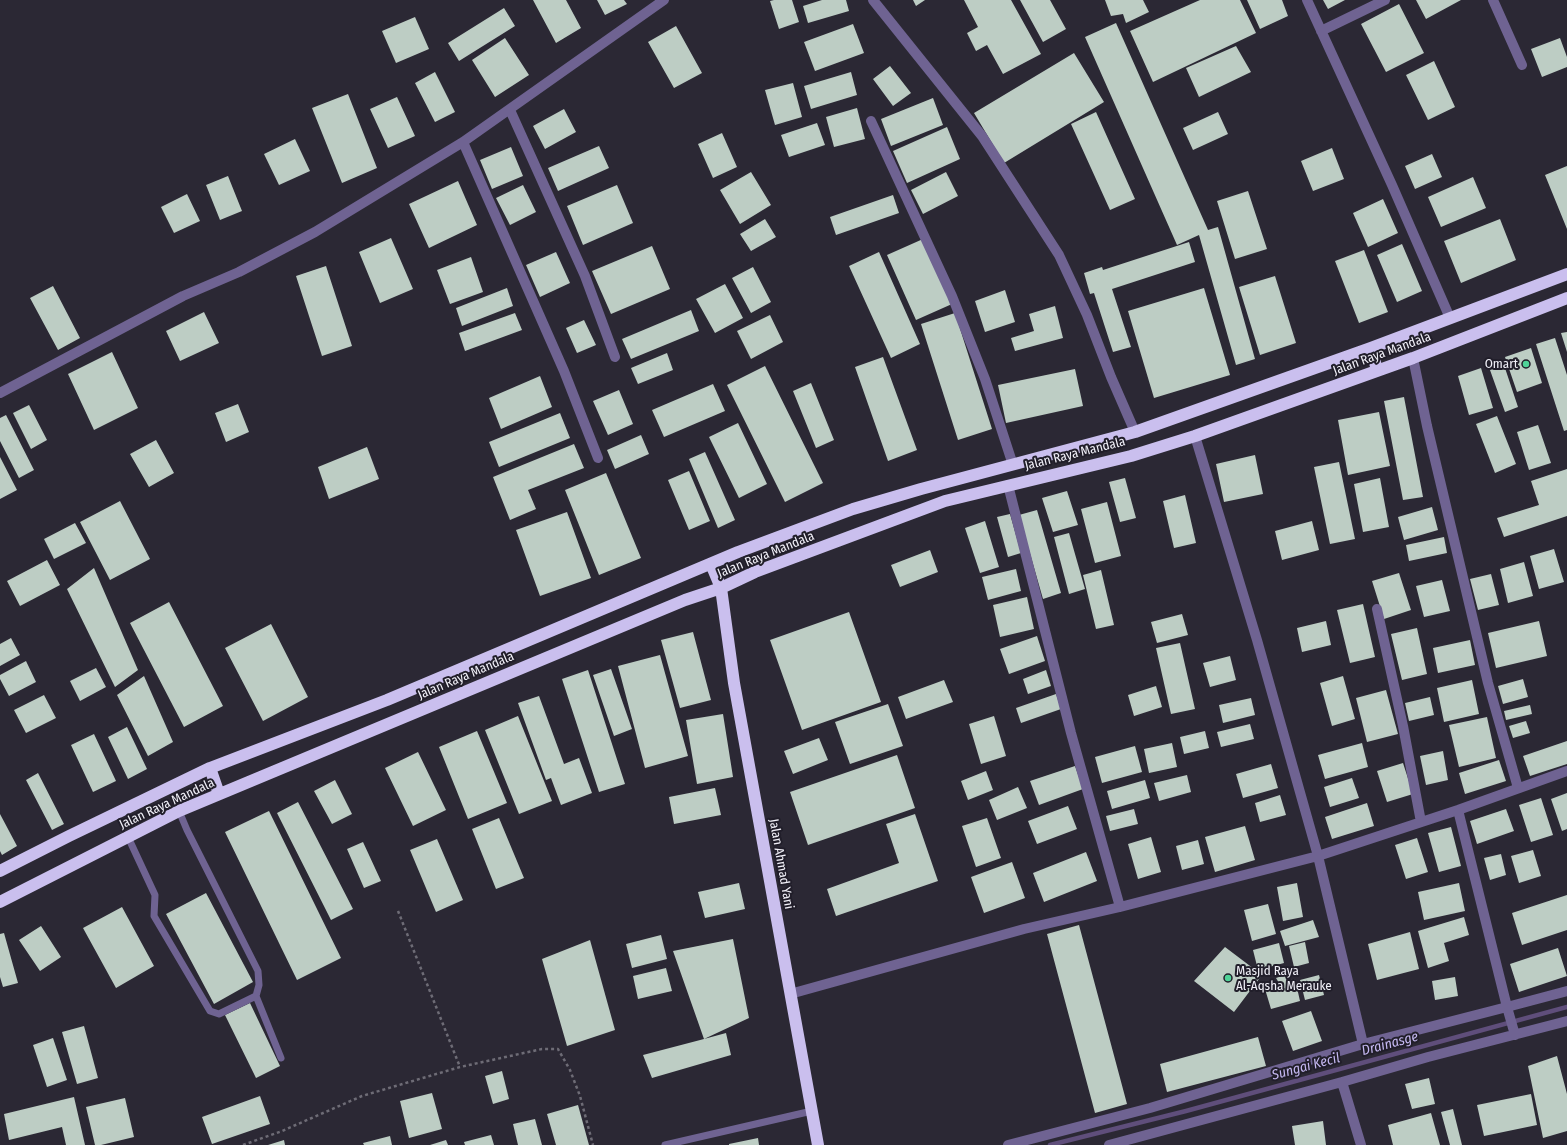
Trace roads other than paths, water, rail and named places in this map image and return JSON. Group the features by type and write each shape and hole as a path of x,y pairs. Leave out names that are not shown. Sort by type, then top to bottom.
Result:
{"highway":[{"name":"Jalan Raya Mandala","path":"0,871 210,768 387,700 738,552 854,509 920,489 1135,432 1371,348 1567,274"},
{"name":"Jalan Raya Mandala","path":"0,902 179,811 685,600 721,588 755,572 945,500 1131,456 1195,436 1413,358 1567,298"},
{"path":"1371,348 1377,370"},
{"name":"Jalan Ahmad Yani","path":"711,564 721,588 734,683 818,1145"},
{"path":"210,768 219,794"}],"street":[{"path":"0,393 183,296 239,272 316,232 463,142 664,0"},
{"path":"873,0 982,136 1059,255 1087,315 1111,377 1135,432"},
{"path":"1307,0 1389,178 1450,318"},
{"path":"1321,31 1385,0"},
{"path":"1493,0 1522,65"},
{"path":"510,110 585,276 615,357"},
{"path":"871,121 952,296 985,379 1012,465"},
{"path":"463,142 564,371 598,458"},
{"path":"1413,358 1427,426 1488,684 1518,788"},
{"path":"1195,436 1259,647 1318,856 1363,1044"},
{"path":"1008,486 1071,733 1120,907"},
{"path":"1377,609 1403,726 1421,822"},
{"path":"790,994 1024,929 1120,907 1318,856 1458,810 1567,771"},
{"path":"1458,810 1514,1032"},
{"path":"1008,1145 1150,1108 1363,1044 1508,1010 1567,991"},
{"path":"1109,1145 1342,1082 1514,1032 1567,1021"},
{"path":"1342,1082 1361,1145"}],"lane":[{"path":"179,811 190,837 258,971 259,985 256,996 281,1058"},
{"path":"128,837 155,895 154,916 210,1011 219,1014 256,996"},
{"path":"665,1145 812,1111"}],"waterway":[{"name":"Sungai Kecil","path":"1050,1145 1186,1111 1567,1007"}],"place":[{"name":"Omart","path":"1526,364"},
{"name":"Masjid Raya Al-Aqsha Merauke","path":"1228,978"}],"water label":[{"name":"Drainasge","path":"1390,1044"}]}
